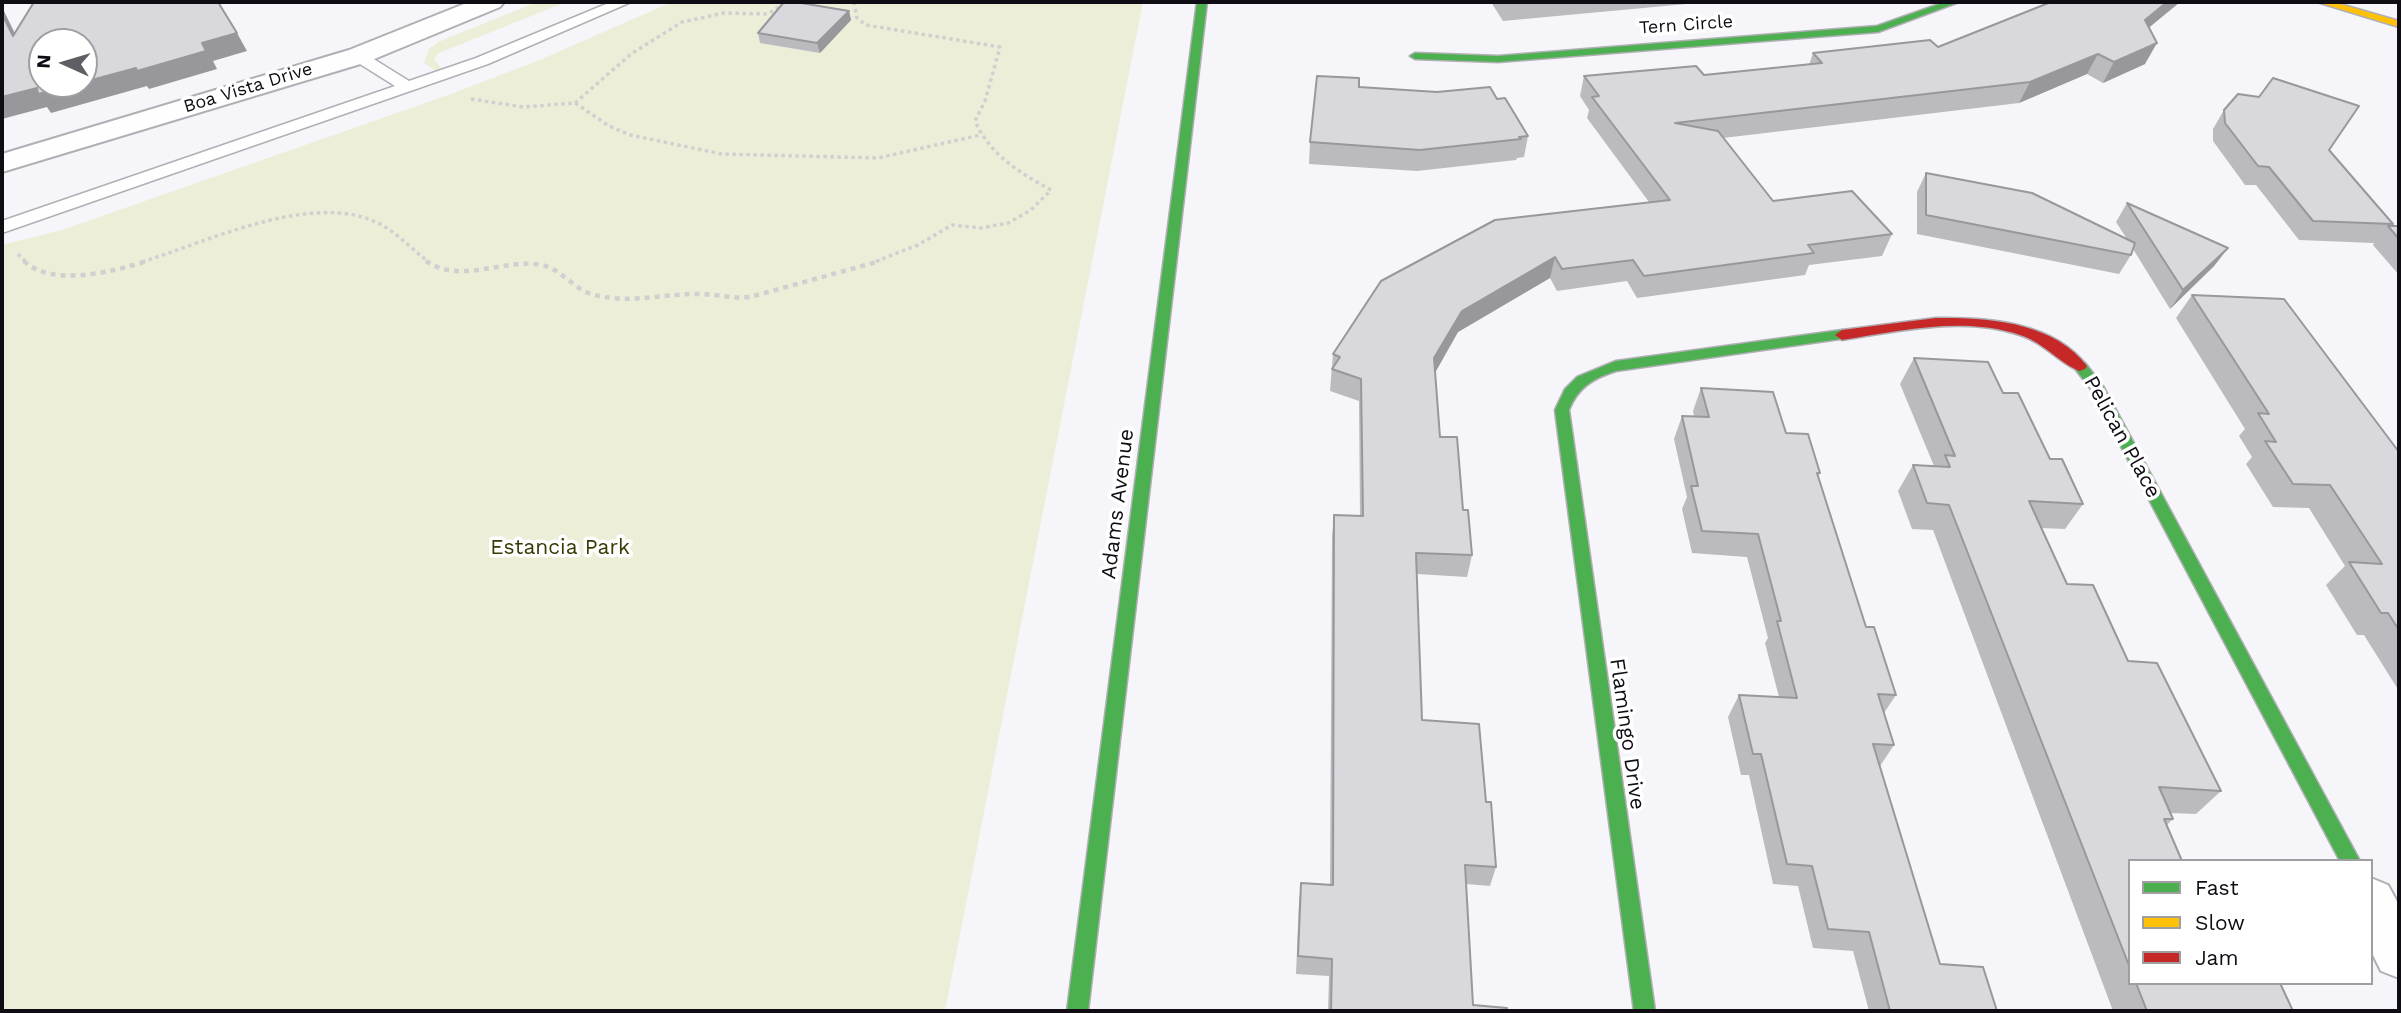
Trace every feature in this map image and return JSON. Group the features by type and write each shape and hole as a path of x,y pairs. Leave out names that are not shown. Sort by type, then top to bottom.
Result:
{"street":[{"name":"Boa Vista Drive","path":"2,163 358,56 491,2"},
{"name":"Adams Avenue","path":"1077,1011 1202,2"},
{"name":"Tern Circle","path":"1415,56 1498,59 1878,29 1954,2"},
{"path":"2322,2 2399,24"},
{"name":"Pelican Place","path":"1569,462 1563,402 1574,384 1583,377 1609,367 1959,320 2008,326 2061,348 2080,363 2096,386 2349,859"},
{"name":"Flamingo Drive","path":"1569,462 1644,1011"},
{"path":"2373,905 2399,954"}],"lane":[{"path":"2,227 482,61 623,2"},
{"path":"358,56 408,87"}],"path":[{"path":"463,97 496,105 533,108 575,103 631,54 682,22 724,13 768,14 786,2"},
{"path":"17,247 18,254 33,269 65,275 98,273 124,268 282,218 327,211 349,214 392,229 425,262 459,272 542,265 563,273 579,290 594,295 621,299 660,299 691,294 733,298 766,293 875,262 927,241 952,225 982,229 1003,226 1039,205 1051,190 1026,177 980,135 975,121 985,101 999,47 983,42 866,25 857,18 854,2"},
{"path":"575,103 609,127 630,135 722,154 878,158 980,135"}],"green space":[{"path":"537,2 566,2 439,53 434,59 442,69 435,70 424,63 429,49 438,42"},
{"name":"Estancia Park","path":"672,2 1143,2 945,1011 2,1011 2,245 62,230 451,94 542,59"}],"building":[{"path":"34,2 218,2 237,33 202,43 206,51 137,71 136,68 98,78 98,28 28,28 28,90 2,97 2,14 13,36"},
{"path":"784,2 849,11 817,43 758,33"},
{"path":"2051,2 2167,2 2145,20 2157,43 2114,62 2098,54 2030,82 1675,123 1718,131 1773,201 1852,191 1892,234 1808,245 1814,253 1644,276 1633,260 1562,269 1555,257 1462,311 1434,358 1440,437 1457,437 1463,510 1468,510 1472,555 1416,553 1422,720 1479,724 1486,802 1491,802 1496,867 1465,865 1473,1005 1507,1008 1507,1011 1331,1011 1332,959 1298,956 1301,883 1333,885 1334,515 1363,516 1361,379 1332,369 1340,357 1333,354 1381,281 1495,220 1670,200 1592,97 1599,96 1584,76 1696,66 1704,75 1822,63 1813,53 1930,40 1938,47"},
{"path":"1317,76 1359,78 1359,87 1437,92 1490,87 1497,99 1505,98 1528,136 1420,150 1310,142"},
{"path":"2273,78 2359,106 2329,150 2393,224 2313,221 2269,167 2258,166 2225,123 2224,110 2238,94 2259,97"},
{"path":"1926,173 2032,193 2135,243 2131,255 1926,215"},
{"path":"2127,203 2228,248 2183,290"},
{"path":"2388,226 2399,226 2399,239"},
{"path":"2192,295 2284,299 2399,452 2399,630 2388,613 2381,613 2349,562 2382,564 2330,485 2293,484 2265,441 2276,442 2258,413 2269,414"},
{"path":"1914,358 1988,362 2003,393 2018,393 2050,459 2062,459 2083,504 2029,501 2067,584 2093,585 2128,661 2157,663 2221,791 2159,787 2173,819 2164,819 2181,859 2128,859 2128,963 1949,505 1927,503 1913,465 1950,467 1945,455 1955,456"},
{"path":"1701,388 1773,392 1786,433 1808,434 1820,473 1817,473 1866,627 1874,627 1896,695 1878,694 1894,745 1873,744 1940,964 1983,967 1997,1011 1890,1011 1869,932 1828,929 1812,866 1787,864 1761,754 1753,754 1739,695 1797,698 1777,621 1781,621 1758,534 1702,531 1691,486 1698,486 1682,416 1709,417"},
{"path":"2137,985 2281,985 2293,1011 2147,1011"}],"traffic: fast":[{"path":"1077,1011 1202,2"},
{"path":"1415,56 1498,59 1878,29 1954,2"},
{"path":"1644,1011 1562,410 1570,392 1582,380 1616,366 1842,335"},
{"path":"2080,366 2096,386 2349,859"}],"traffic: slow":[{"path":"2322,2 2399,24"}],"traffic: jam":[{"path":"1842,335 1936,323 1997,325 2026,332 2054,346 2080,366"}]}
